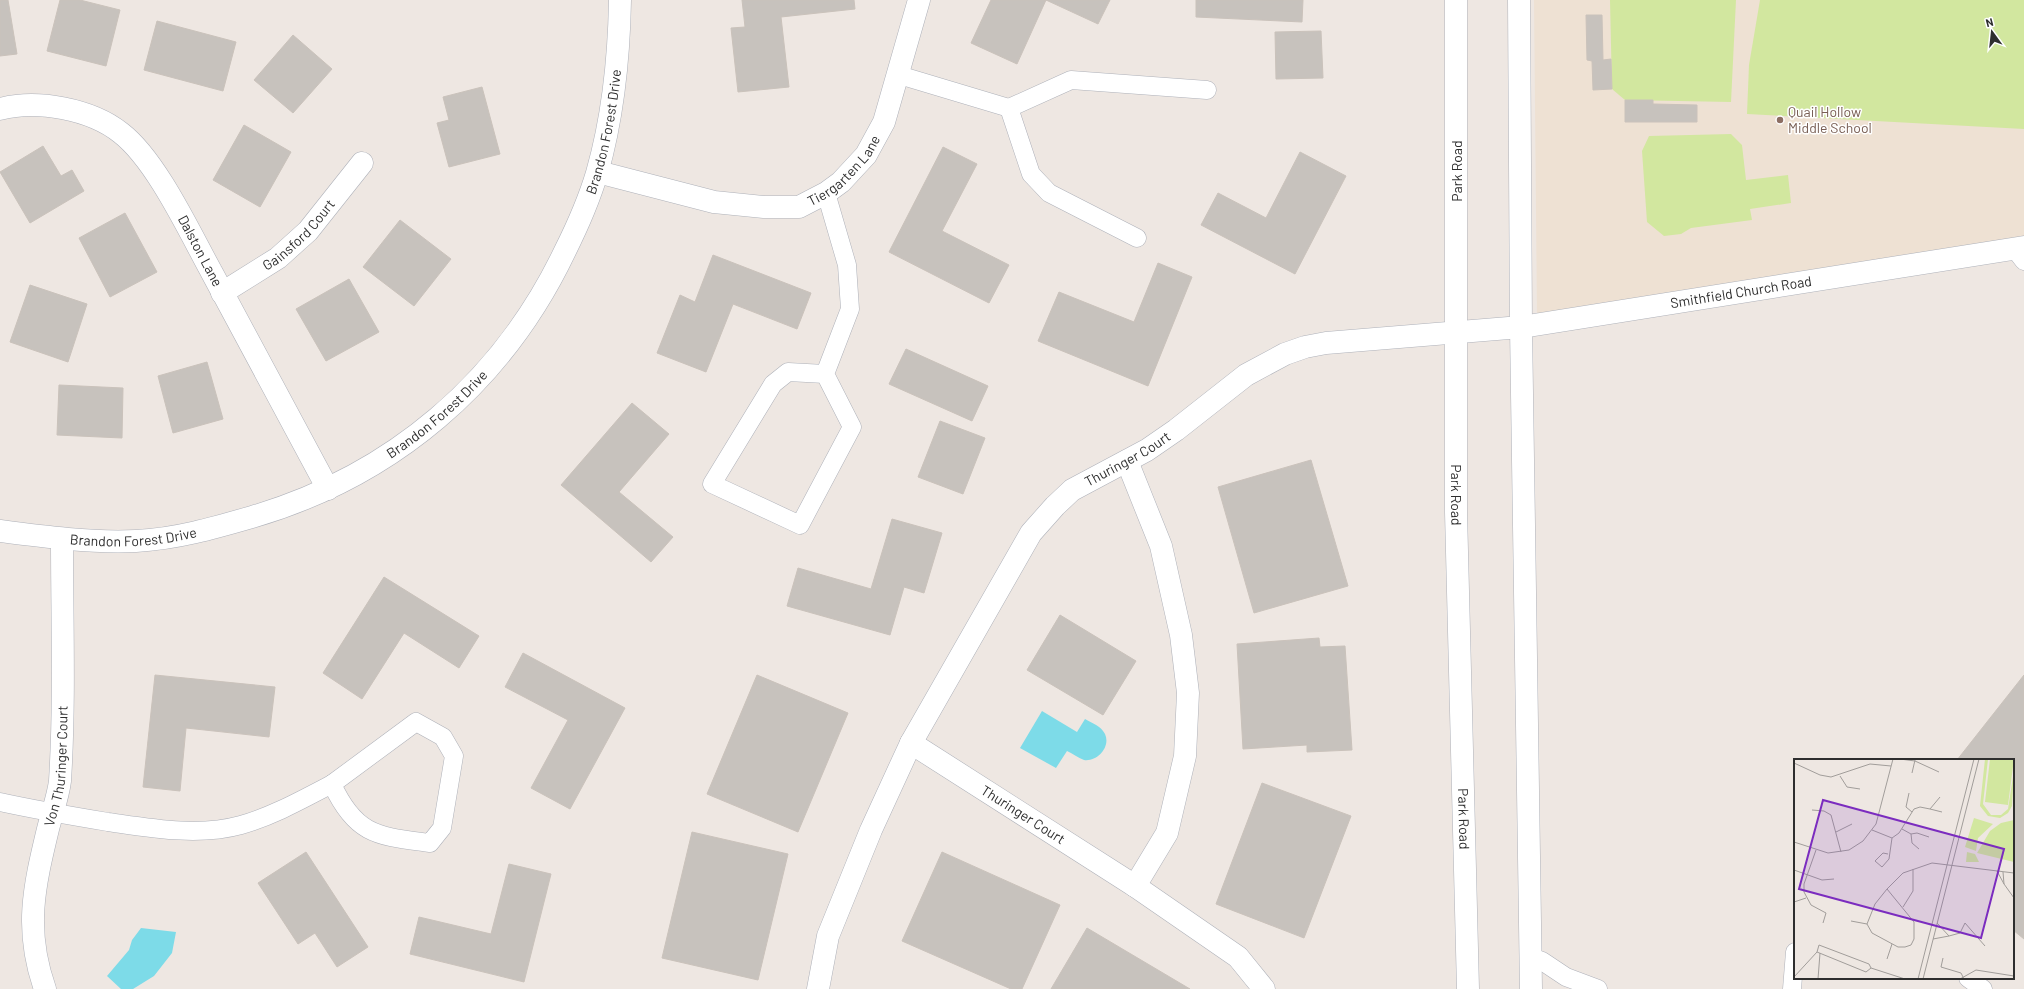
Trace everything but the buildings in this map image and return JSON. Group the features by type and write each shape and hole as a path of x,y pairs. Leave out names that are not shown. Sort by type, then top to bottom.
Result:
{"street":[{"name":"Brandon Forest Drive","path":"0,531 62,539 136,541 200,532 286,507 348,479 406,444 469,390 492,365 533,311 550,282 583,215 598,172 614,98 620,0"},
{"name":"Tiergarten Lane","path":"598,172 714,202 764,207 799,207 826,193 841,182 866,155 884,122 920,0"},
{"name":"Park Road","path":"1456,0 1456,512 1468,989"},
{"path":"1519,0 1521,327 1531,989"},
{"name":"Dalston Lane","path":"0,109 35,104 72,110 106,124 121,133 145,159 175,205 328,489"},
{"name":"Gainsford Court","path":"222,293 278,258 308,231 362,163"},
{"name":"Smithfield Church Road","path":"1457,333 1521,327 2021,252"},
{"name":"Thuringer Court","path":"818,989 828,936 871,830 911,743 1031,533 1055,506 1072,490 1147,450 1176,430 1246,375 1285,354 1326,343 1457,333"},
{"path":"1127,460 1161,546 1181,635 1188,693 1185,756 1166,833 1134,886 1238,957 1264,989"},
{"name":"Von Thuringer Court","path":"45,989 38,969 32,926 35,882 59,784 63,719 62,539"},
{"name":"Thuringer Court","path":"911,743 1134,886"}],"lane":[{"path":"899,75 1009,108 1071,80 1207,90"},
{"path":"1009,108 1031,174 1049,194 1137,238"},
{"path":"825,374 788,372 772,384 712,484 800,524 852,427 825,374 850,308 847,265 826,193"},
{"path":"0,802 52,813 158,830 206,830 240,826 286,808 332,784 416,722 443,737 454,756 442,828 430,843 384,837 363,828 341,803 332,784"},
{"path":"1531,957 1542,961 1566,977 1598,989"},
{"path":"1792,989 1794,964"},
{"path":"1969,979 1983,989"}],"shaded area":[{"name":"Quail Hollow Middle School","path":"1534,0 2024,0 2024,240 1537,316"}],"green space":[{"path":"1610,0 1736,0 1731,102 1625,100 1612,89"},
{"path":"1760,0 2024,0 2024,129 1747,114 1749,65"},
{"path":"1731,134 1742,145 1746,180 1788,175 1791,203 1750,209 1752,220 1691,228 1681,234 1664,236 1647,222 1642,151 1649,136"}],"water":[{"path":"1042,711 1077,732 1085,719 1096,725 1105,734 1106,744 1102,753 1094,759 1084,760 1067,751 1056,768 1020,748"},
{"path":"141,928 176,932 172,953 154,976 133,989 121,989 107,976 129,950 132,940"}],"place":[{"name":"Quail Hollow Middle School","path":"1780,120"}]}
